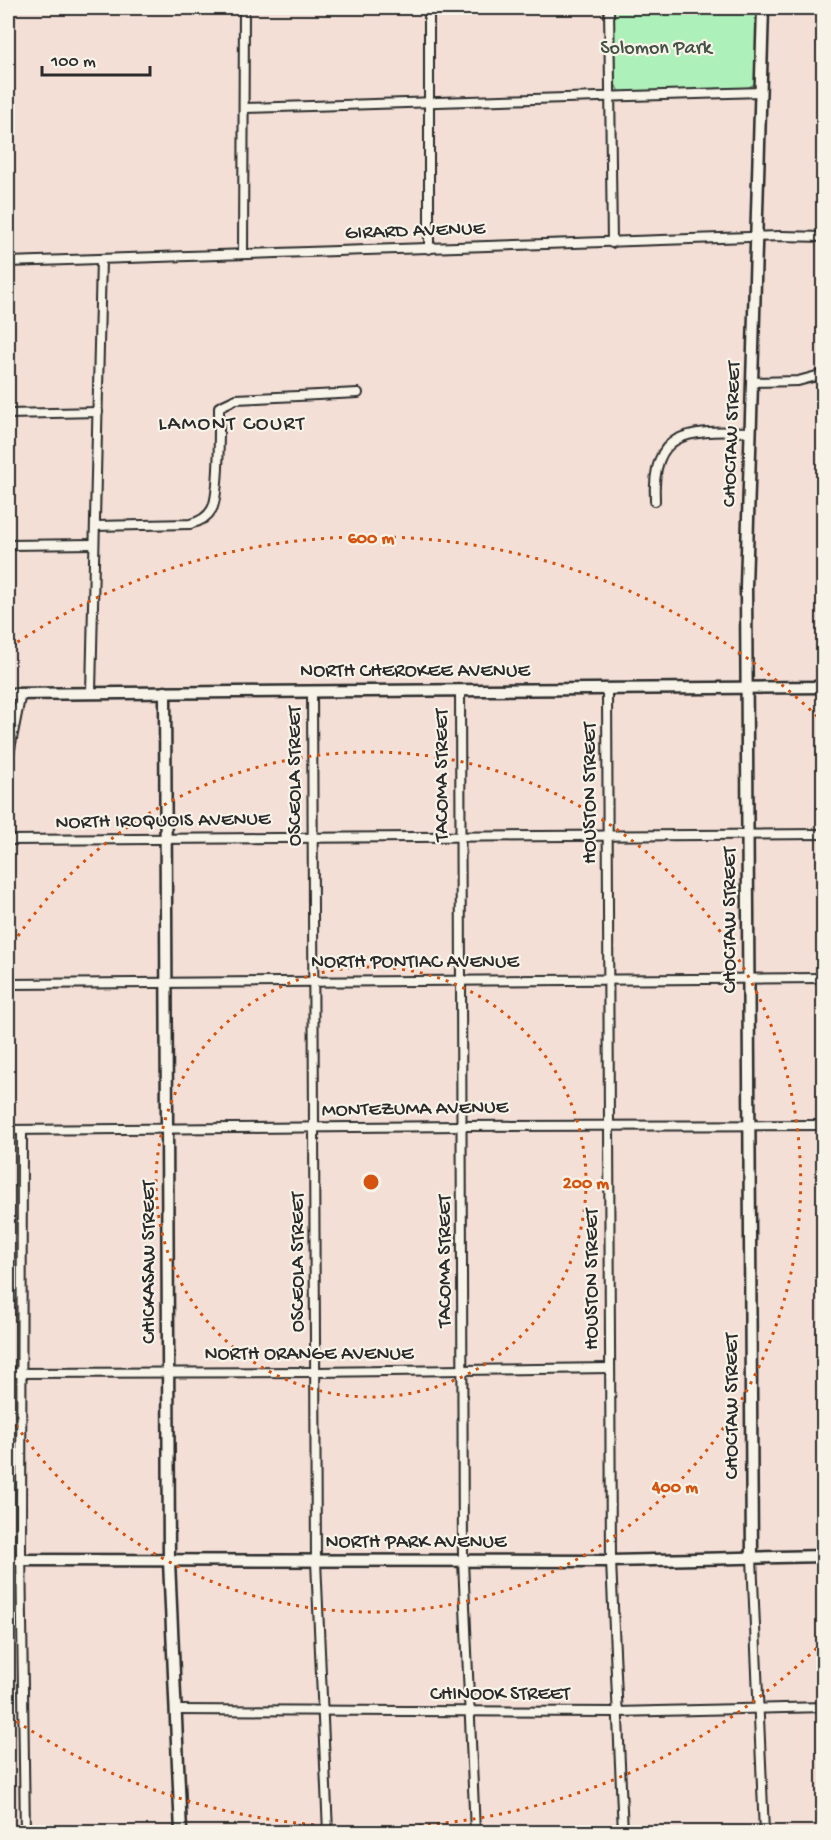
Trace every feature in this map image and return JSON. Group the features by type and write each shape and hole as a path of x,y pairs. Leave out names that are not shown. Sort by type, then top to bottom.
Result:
{"street":[{"path":"243,254 244,8"},
{"path":"429,8 429,249"},
{"path":"609,8 612,243"},
{"name":"CHOCTAW STREET","path":"763,8 746,587 746,688 752,1558 764,1833"},
{"path":"244,108 761,92"},
{"name":"GIRARD AVENUE","path":"8,262 781,236 824,237"},
{"path":"91,692 101,259"},
{"path":"752,382 798,381 824,374"},
{"path":"95,526 190,524 199,522 207,516 216,500 219,407 236,399 358,393"},
{"path":"8,414 98,412"},
{"path":"655,501 656,474 664,451 672,442 683,435 693,433 750,432"},
{"path":"8,545 94,544"},
{"name":"NORTH CHEROKEE AVENUE","path":"8,694 824,687"},
{"name":"HOUSTON STREET","path":"608,688 611,1562 623,1833"},
{"name":"TACOMA STREET","path":"460,690 463,1562 475,1833"},
{"name":"OSCEOLA STREET","path":"312,691 316,1561 328,1833"},
{"name":"CHICKASAW STREET","path":"165,692 169,1561 181,1833"},
{"path":"8,759 21,693"},
{"name":"NORTH IROQUOIS AVENUE","path":"8,840 824,834"},
{"name":"NORTH PONTIAC AVENUE","path":"8,984 824,978"},
{"name":"MONTEZUMA AVENUE","path":"8,1130 824,1125"},
{"path":"22,1130 21,1560 25,1833"},
{"name":"NORTH ORANGE AVENUE","path":"8,1373 610,1368"},
{"name":"NORTH PARK AVENUE","path":"8,1560 611,1562 824,1556"},
{"name":"CHINOOK STREET","path":"176,1710 617,1712 824,1707"}],"green space":[{"name":"Solomon Park","path":"614,8 758,8 756,83 748,88 619,92 615,84"}],"district":[{"name":"LAMONT COURT","path":"232,425"}]}
